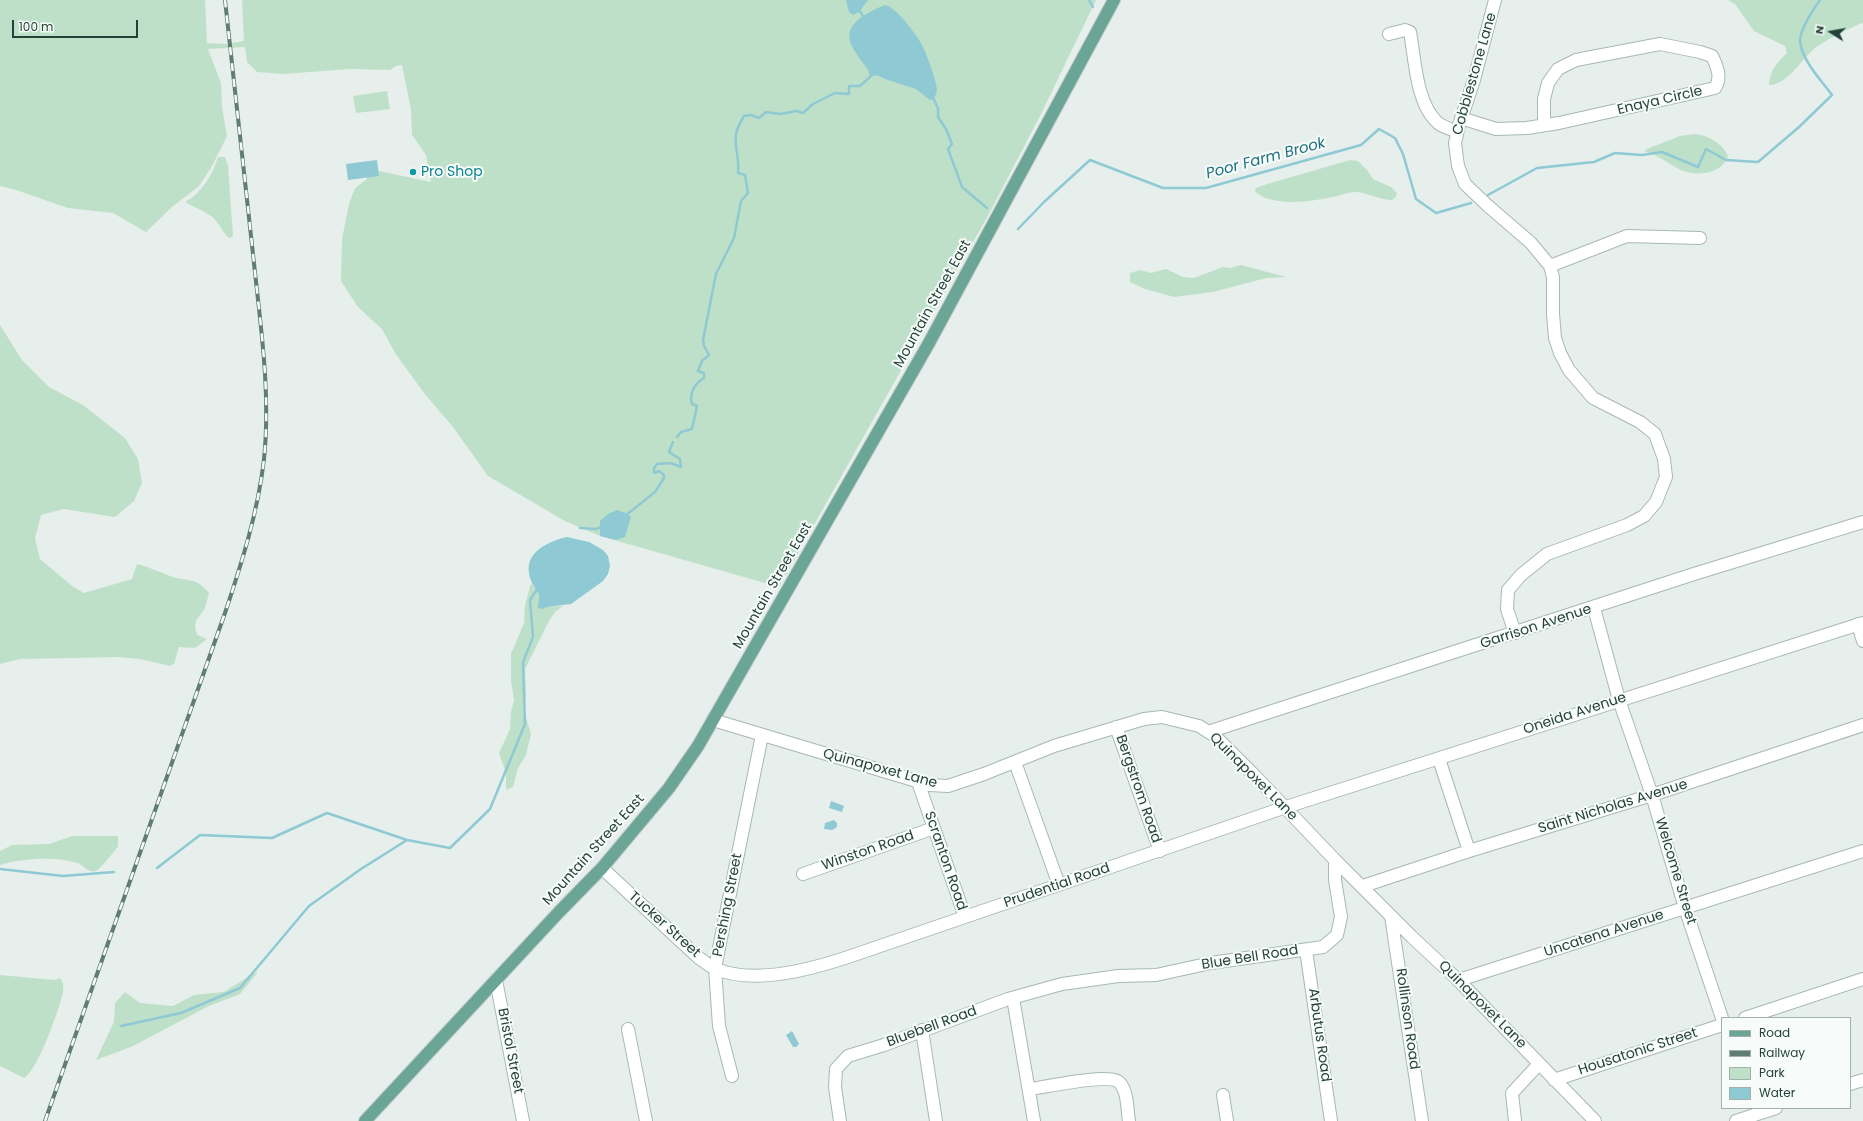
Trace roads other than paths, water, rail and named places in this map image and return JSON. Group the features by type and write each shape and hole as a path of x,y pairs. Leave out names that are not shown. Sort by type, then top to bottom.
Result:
{"main road":[{"name":"Mountain Street East","path":"365,1121 559,912 602,868 669,788 698,746 929,343 1114,0"}],"street":[{"name":"Cobblestone Lane","path":"1495,0 1474,80 1457,132 1455,143 1458,166 1465,184 1531,244 1552,272"},
{"path":"1389,34 1405,30 1410,32 1422,97 1428,112 1439,124 1457,132"},
{"name":"Enaya Circle","path":"1461,118 1496,129 1527,128 1544,124 1566,122 1715,88 1719,83 1718,67 1712,56 1660,44 1576,60 1558,69 1548,83 1544,99 1544,124"},
{"path":"1515,634 1507,609 1508,590 1521,575 1547,554 1627,525 1644,516 1656,502 1666,477 1664,459 1655,434 1640,422 1593,398 1569,370 1560,353 1555,338 1552,272 1627,236 1700,238"},
{"name":"Garrison Avenue","path":"1208,732 1515,634 1694,574 1863,522"},
{"name":"Welcome Street","path":"1594,608 1619,700 1652,795 1685,908 1722,1017"},
{"path":"1860,623 1863,642"},
{"name":"Oneida Avenue","path":"1286,807 1860,623"},
{"name":"Quinapoxet Lane","path":"713,720 918,782 930,785 948,786 1015,762 1054,746 1144,719 1162,718 1199,726 1215,736 1286,807 1335,860 1363,886 1391,916 1459,980 1595,1121"},
{"name":"Saint Nicholas Avenue","path":"1363,886 1470,851 1652,795 1863,725"},
{"name":"Bergstrom Road","path":"1116,727 1160,851"},
{"name":"Pershing Street","path":"732,1076 719,1026 715,968 762,735"},
{"path":"1439,759 1470,851"},
{"path":"1015,762 1059,885"},
{"name":"Scranton Road","path":"918,782 965,917"},
{"name":"Prudential Road","path":"827,964 1286,807"},
{"name":"Winston Road","path":"803,874 934,828"},
{"name":"Uncatena Avenue","path":"1459,980 1863,851"},
{"name":"Blue Bell Road","path":"1083,981 1118,976 1156,975 1211,963 1306,950 1323,946 1337,935 1341,917 1335,860"},
{"name":"Tucker Street","path":"602,868 699,958 715,968 732,973 751,975 807,969 827,964"},
{"name":"Rollinson Road","path":"1391,916 1422,1121"},
{"name":"Arbutus Road","path":"1306,950 1331,1121"},
{"path":"1747,1017 1863,979"},
{"name":"Bristol Street","path":"496,980 523,1121"},
{"name":"Bluebell Road","path":"840,1121 835,1087 836,1068 848,1056 884,1045 1013,998 1062,984 1083,981"},
{"path":"1013,998 1030,1089 1034,1121"},
{"name":"Housatonic Street","path":"1554,1080 1721,1025"},
{"path":"628,1029 646,1121"},
{"path":"922,1030 936,1121"},
{"path":"1515,1121 1512,1093 1539,1064"},
{"path":"1030,1089 1101,1078 1115,1080 1124,1091 1129,1121"},
{"path":"1851,1084 1863,1080"},
{"path":"1223,1095 1227,1121"},
{"path":"1736,1121 1773,1109"}],"water":[{"path":"846,0 868,0 859,12 853,15 849,12"},
{"path":"885,5 900,15 923,46 937,90 934,98 930,100 916,89 877,75 870,77 866,67 851,44 849,36 855,23 861,17"},
{"path":"377,160 379,176 348,180 346,164"},
{"path":"617,510 626,513 631,517 625,537 616,540 600,536 600,521 608,514"},
{"path":"567,537 589,542 603,550 608,556 610,566 608,574 603,581 571,604 547,607 543,609 538,608 539,594 532,583 529,573 529,564 532,557 545,545 555,540"},
{"path":"831,801 844,806 842,812 829,808"},
{"path":"834,820 837,823 837,827 832,830 824,829 825,823"},
{"path":"792,1031 799,1044 796,1047 793,1047 786,1035"}],"waterway":[{"path":"1089,0 1093,7"},
{"name":"Poor Farm Brook","path":"1488,195 1537,168 1594,162 1615,153 1642,155 1662,152 1698,167 1706,149 1726,160 1758,162 1799,127 1832,95 1809,64 1800,42 1800,37 1804,26 1820,0"},
{"name":"Poor Farm Brook","path":"859,10 865,19"},
{"path":"677,437 681,432 692,429 697,406 692,404 691,397 695,386 704,378 704,373 698,371 702,361 709,355 704,346 703,340 716,274 734,238 741,201 748,193 745,175 738,173 736,139 740,122 744,116 751,115 759,118 766,112 780,114 796,111 803,113 813,104 835,93 849,94 849,86 860,86 871,76"},
{"name":"Poor Farm Brook","path":"932,96 938,108 938,117 946,129 952,144 948,149 962,187 987,208"},
{"name":"Poor Farm Brook","path":"1018,229 1044,202 1090,160 1163,188 1206,188 1361,145 1379,129 1395,138 1403,154 1416,199 1436,213 1471,203"},
{"path":"625,516 655,492 664,478 664,475 659,471 654,473 654,468 657,464 671,463 681,467 680,459 669,452 673,442"},
{"path":"580,528 596,529 601,527"},
{"path":"157,868 200,835 272,838 327,813 407,840 450,848 490,809 525,724 523,662 533,637 530,600 538,588"},
{"path":"121,1026 181,1013 240,988 309,906 361,869 407,840"},
{"path":"0,869 63,876 114,872"}],"railway":[{"path":"45,1121 225,613 249,537 258,498 266,433 264,356 225,0"}],"place":[{"name":"Pro Shop","path":"413,172"}]}
